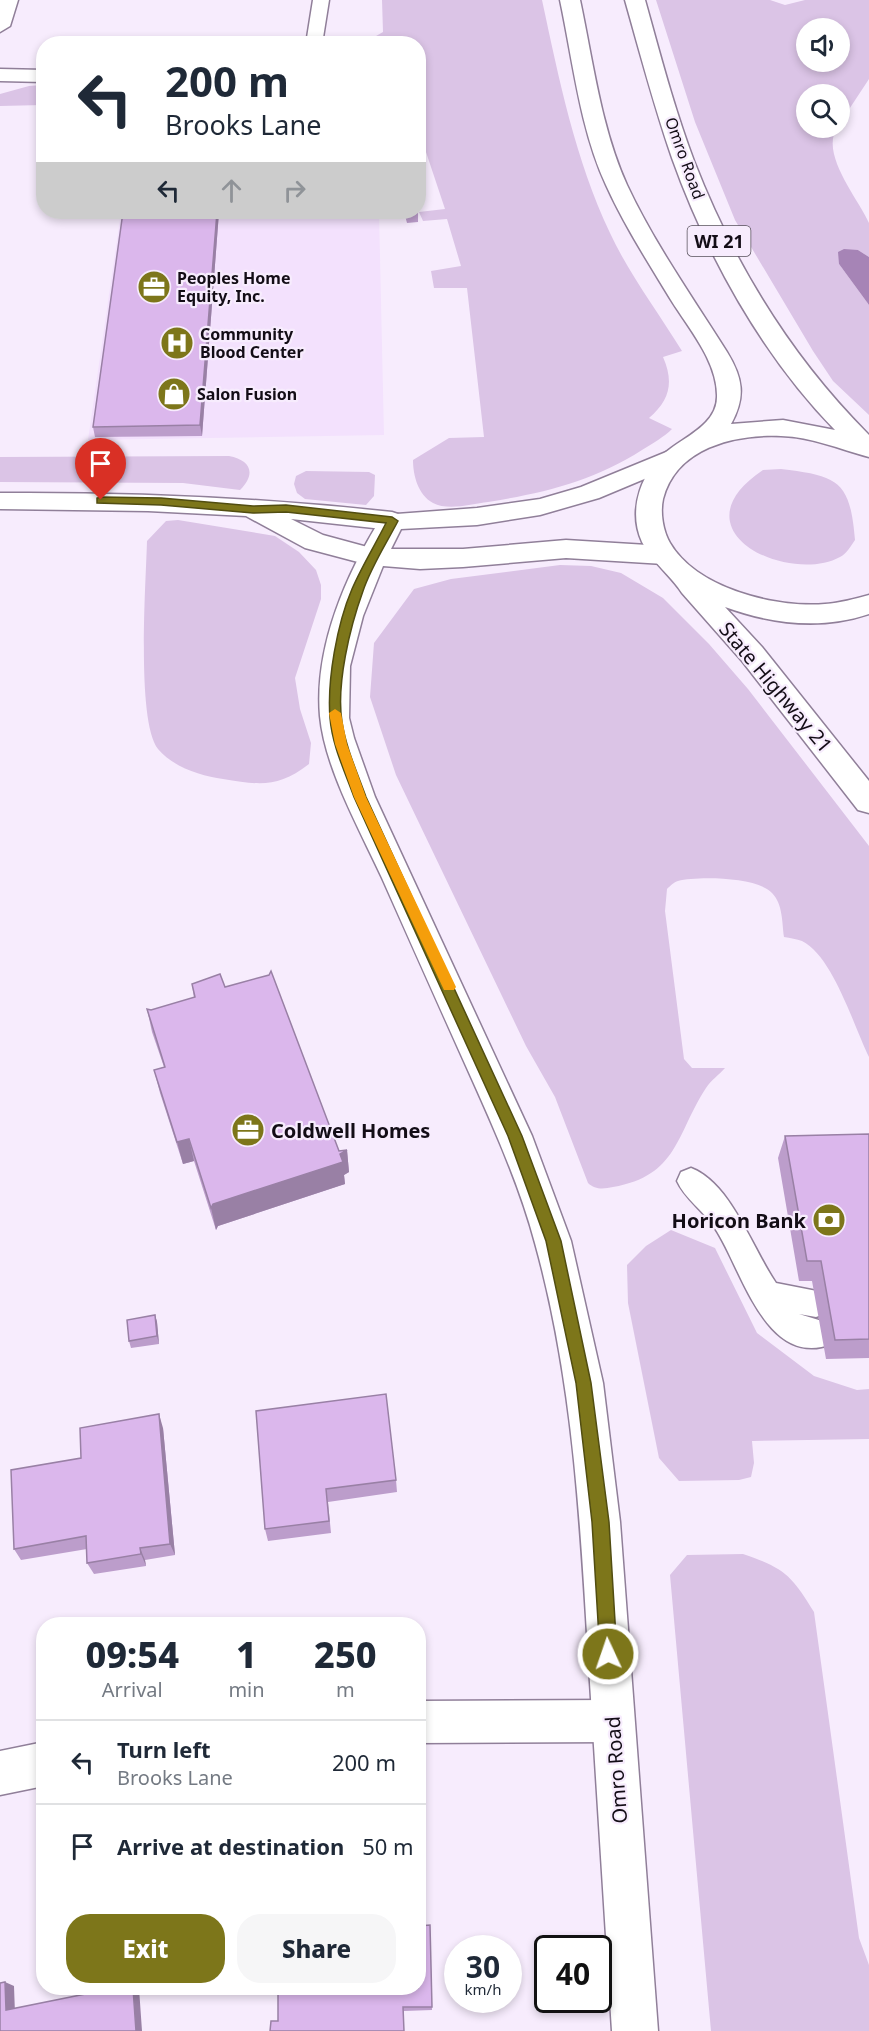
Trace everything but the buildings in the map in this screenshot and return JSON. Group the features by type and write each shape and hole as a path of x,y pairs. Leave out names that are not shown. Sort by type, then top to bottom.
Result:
{"main road":[{"path":"0,26 8,0"},
{"name":"WI 21","path":"570,0 601,143 616,184 641,232 724,367 730,399 720,422 687,449"},
{"name":"Omro Road","path":"635,0 684,162 729,261 792,363 841,423 869,448"},
{"path":"0,75 36,76"},
{"path":"0,501 161,501 253,510 286,508 392,521 456,520 546,506 603,487 687,449 737,430 781,427 826,433 869,448"},
{"name":"State Highway 21","path":"687,449 656,477 647,502 650,528 673,564 709,608 752,654 869,801"},
{"path":"253,510 314,542 373,557 431,560 566,549 673,564 720,596 766,610 815,614 869,604"},
{"name":"Omro Road","path":"392,521 358,589 339,657 334,693 336,720 341,744 360,797 515,1136 553,1241 584,1383 600,1522 635,2031"},
{"path":"426,1722 612,1721"},
{"path":"0,1773 36,1766"}],"lane":[{"path":"315,36 321,0"},
{"path":"691,1181 725,1218 753,1275 781,1320 806,1334 821,1334"},
{"path":"767,1296 816,1303"}],"shaded area":[{"path":"382,0 542,0 569,118 598,205 626,263 682,351 663,357 668,375 668,390 662,404 649,418 672,429 624,461 587,478 549,490 460,506 433,503 420,490 415,478 413,460 449,438 484,437 467,288 434,288 431,271 461,266 447,219 423,221 422,219 426,219 426,211 445,209 426,152 426,36 376,36 383,32"},
{"path":"656,0 770,0 785,5 805,0 869,0 869,79 850,108 850,84 796,84 796,138 833,138 833,150 842,176 869,223 869,257 858,250 839,264 869,305 869,415 833,381 735,220 695,122"},
{"path":"36,85 36,105 0,106 0,94"},
{"path":"120,219 379,219 384,435 88,440"},
{"path":"844,249 858,250 869,257 869,305 839,264 838,252"},
{"path":"229,456 242,461 249,468 248,478 240,490 183,483 0,482 0,457"},
{"path":"781,469 829,479 845,493 853,520 855,540 842,556 818,564 794,564 769,558 748,547 734,532 729,513 738,492 763,470"},
{"path":"306,471 369,472 375,475 374,496 366,505 305,499 297,493 294,484 296,476"},
{"path":"178,520 275,536 299,552 316,570 321,585 321,599 295,678 300,709 311,743 309,764 288,777 268,783 248,783 197,773 171,761 158,749 151,734 147,710 144,650 147,541 166,521"},
{"path":"560,565 591,566 621,573 663,598 709,644 748,689 869,846 869,1057 842,993 823,961 802,941 784,937 780,908 772,893 754,884 713,878 678,881 667,889 665,911 684,1059 692,1068 725,1068 706,1088 673,1151 663,1163 651,1173 634,1181 603,1188 594,1187 588,1183 555,1097 526,1046 396,775 370,697 374,643 414,589 451,579"},
{"path":"671,1230 715,1248 757,1333 814,1376 857,1390 869,1389 869,1439 752,1441 754,1463 751,1477 739,1480 679,1481 659,1458 628,1303 627,1265 646,1246"},
{"path":"743,1554 769,1564 786,1575 800,1590 814,1612 859,1938 869,1965 869,2031 711,2031 670,1575 687,1555"}],"slow traffic":[{"path":"335,713 341,744 360,797 449,987"}],"place":[{"name":"Peoples Home Equity, Inc.","path":"154,287"},
{"name":"Community Blood Center","path":"177,343"},
{"name":"Salon Fusion","path":"174,394"},
{"name":"Coldwell Homes","path":"248,1130"},
{"name":"Horicon Bank","path":"829,1220"}],"route":[{"path":"101,500 161,501 253,510 286,508 392,521 358,589 350,614 339,657 335,685 336,720 341,744 360,797 443,973 515,1136 553,1241 584,1383 600,1522 608,1654"}]}
